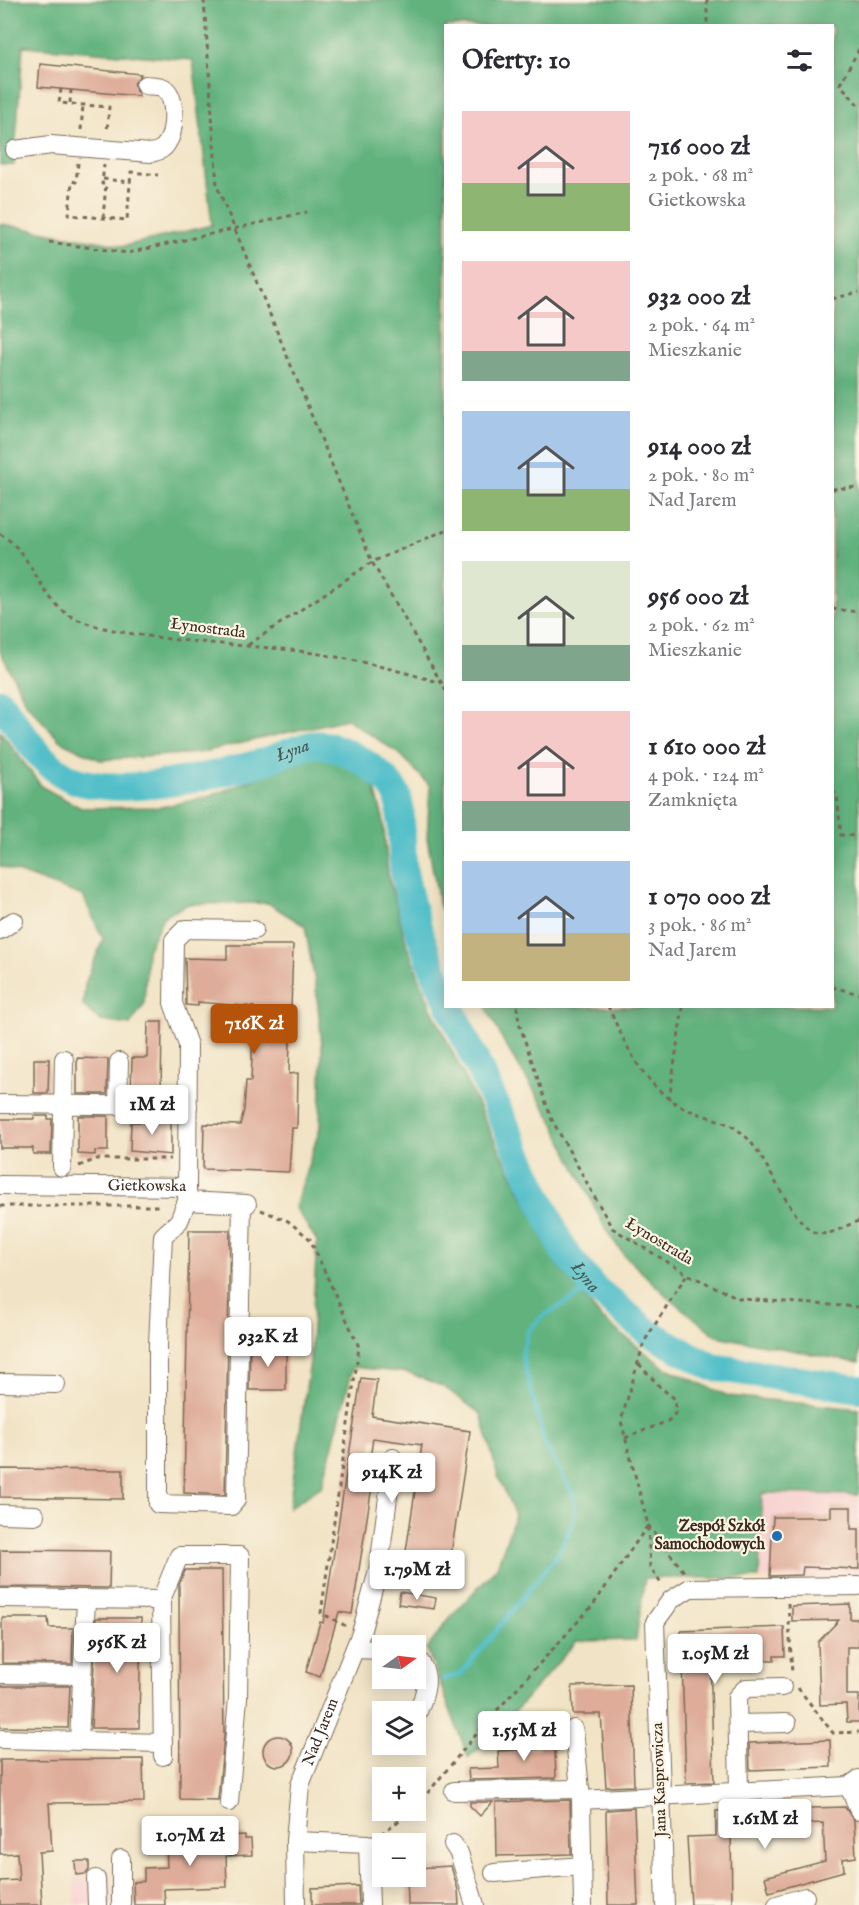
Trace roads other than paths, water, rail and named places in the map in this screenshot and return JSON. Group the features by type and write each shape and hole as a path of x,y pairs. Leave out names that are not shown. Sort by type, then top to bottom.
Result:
{"street":[{"path":"15,150 51,145 152,153 166,145 170,138 171,96 166,89 145,85"},
{"name":"Gietkowska","path":"0,1185 187,1194 188,1045 173,1004 174,940 185,929 254,930"},
{"path":"62,1167 64,1059"},
{"path":"118,1105 119,1062"},
{"path":"0,1104 188,1106"},
{"path":"187,1194 244,1204 236,1500 231,1506 158,1504 158,1345 163,1236 179,1221 187,1194"},
{"path":"0,1383 56,1384"},
{"name":"Nad Jarem","path":"296,1905 295,1841 300,1785 358,1641 379,1567 393,1458"},
{"path":"0,1514 35,1515"},
{"path":"0,1739 80,1741 163,1749 161,1600 179,1556 240,1556 238,1698 229,1803"},
{"path":"379,1567 453,1574"},
{"name":"Jana Kasprowicza","path":"665,1905 654,1622 663,1608 678,1594 696,1587 859,1586"},
{"path":"0,1598 161,1600"},
{"path":"80,1741 81,1675 86,1600"},
{"path":"358,1641 372,1646"},
{"path":"0,1674 81,1675"},
{"path":"739,1790 737,1697 740,1691 746,1688 782,1687"},
{"path":"738,1724 787,1723"},
{"path":"574,1729 580,1795 584,1905"},
{"path":"453,1791 661,1796 854,1782 859,1811"},
{"path":"295,1841 368,1844 370,1905"},
{"path":"453,1844 459,1853 475,1905"},
{"path":"121,1859 121,1905"},
{"path":"494,1873 582,1866"},
{"path":"96,1879 97,1905"}],"waterway":[{"name":"Łyna","path":"0,702 29,743 46,761 66,776 85,783 109,786 163,784 218,774 263,762 310,745 333,747 359,759 382,776 397,795 403,864 408,889 421,936 444,993"},
{"name":"Łyna","path":"451,1008 564,1251 593,1287 649,1333 712,1367 859,1389"},
{"path":"443,1679 461,1674 558,1554 574,1521 575,1498 545,1444 522,1356 528,1331 543,1316 593,1287"}],"place":[{"name":"Zespół Szkół Samochodowych","path":"777,1536"}]}
